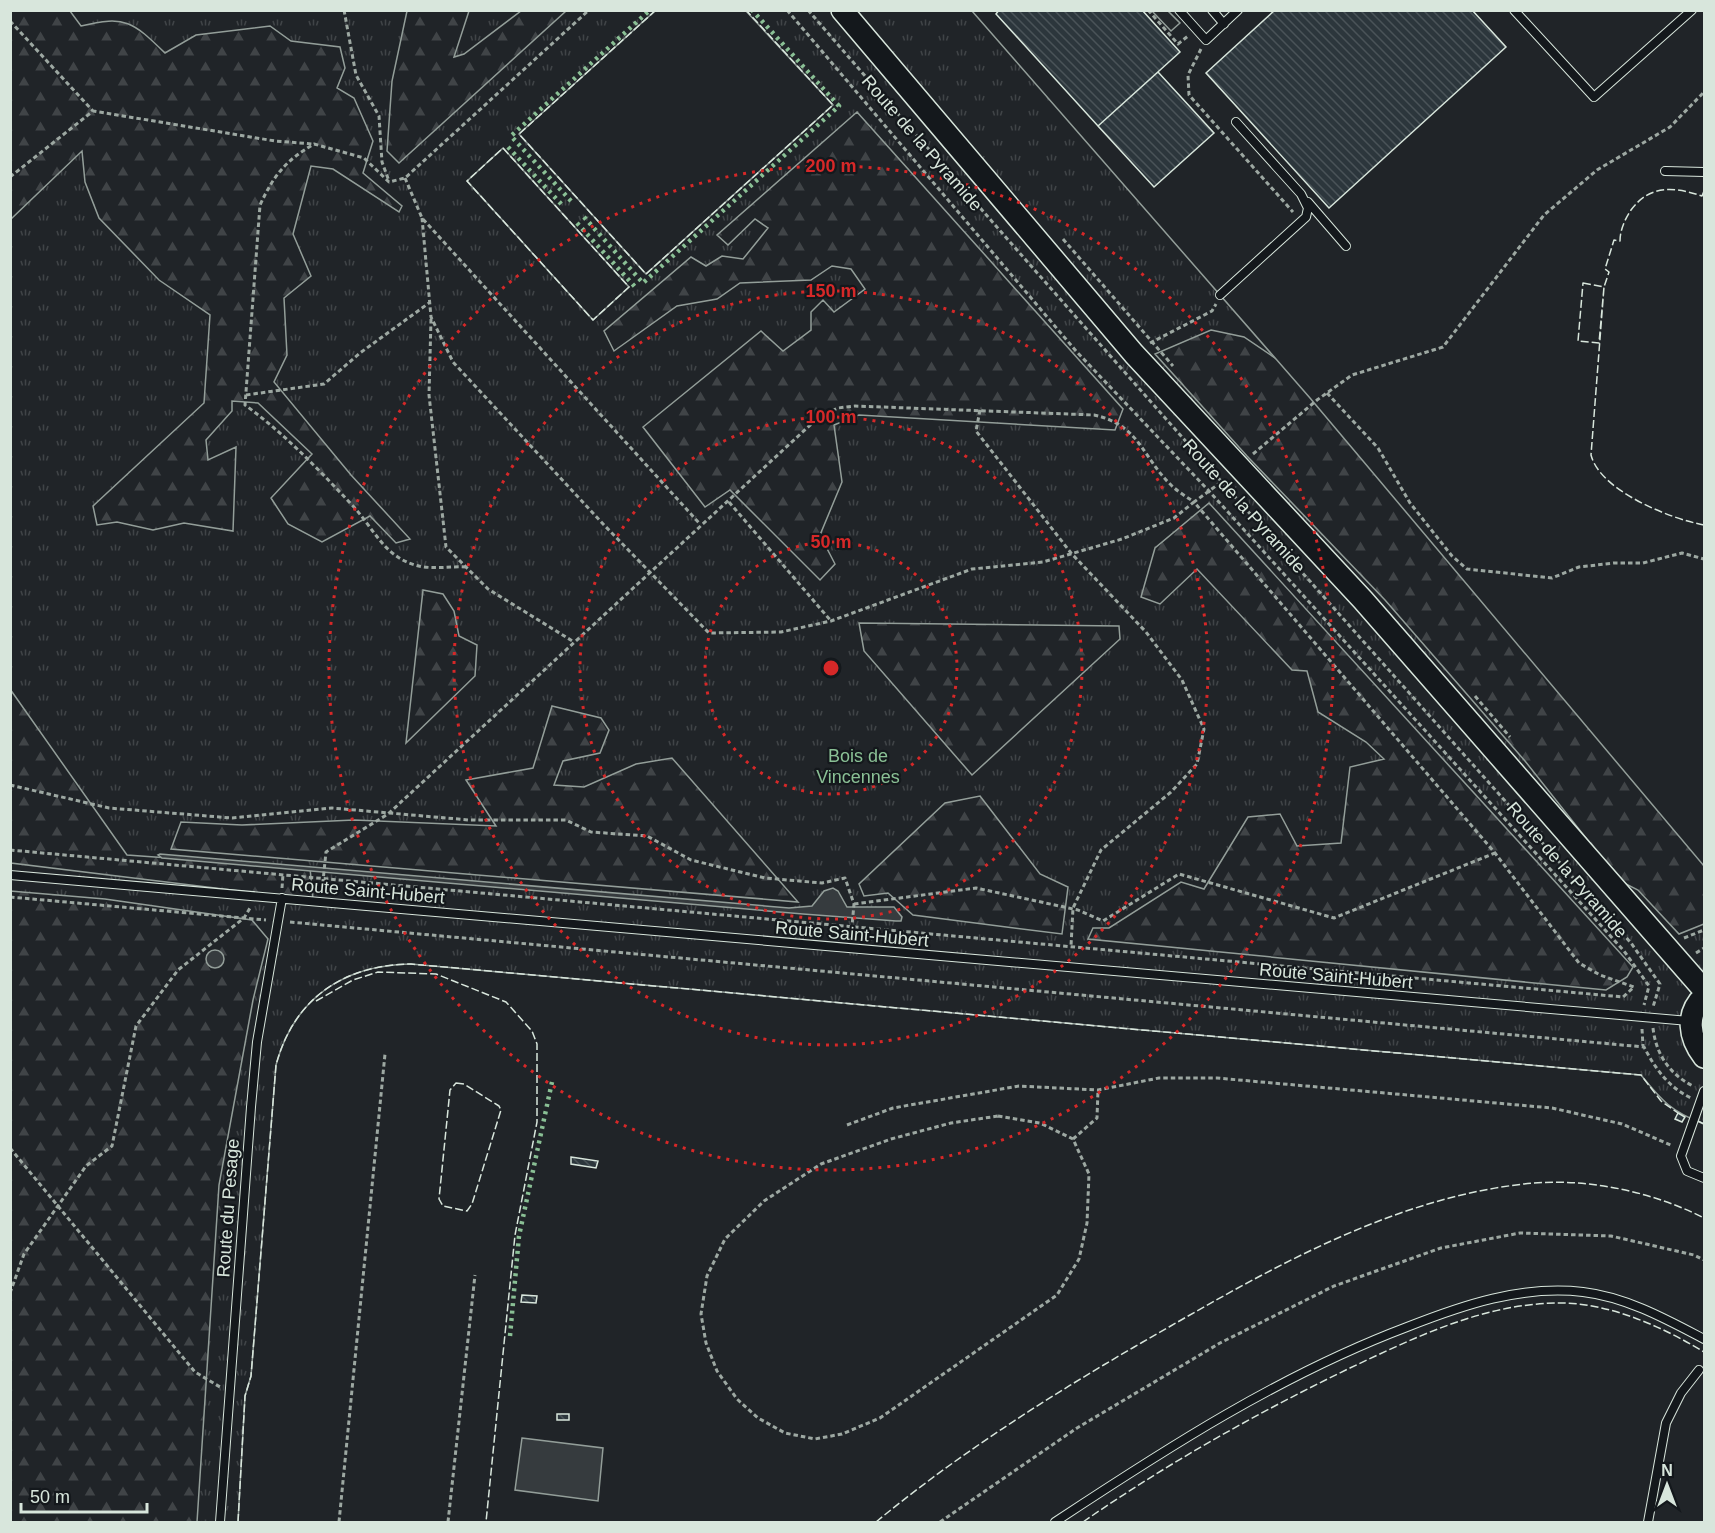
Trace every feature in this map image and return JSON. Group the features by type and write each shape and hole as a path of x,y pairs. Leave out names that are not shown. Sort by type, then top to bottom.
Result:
{"street":[{"name":"Route de la Pyramide","path":"842,10 1134,354 1363,600 1704,990"},
{"path":"1704,996 1696,1006 1690,1021 1692,1036 1704,1057"}],"lane":[{"path":"1179,10 1206,40 1238,10"},
{"path":"1212,10 1224,24"},
{"path":"1514,10 1594,97 1692,10"},
{"path":"1236,122 1346,246"},
{"path":"1665,171 1704,172"},
{"path":"1220,295 1306,217 1306,200"},
{"name":"Route Saint-Hubert","path":"10,875 1690,1021"},
{"name":"Route du Pesage","path":"220,1522 257,1042 280,921 282,898"},
{"path":"1701,1090 1683,1150 1682,1164 1687,1171 1704,1178"},
{"path":"1055,1522 1171,1446 1287,1380 1369,1341 1494,1296 1583,1292 1629,1303 1704,1339"},
{"path":"1648,1522 1666,1423 1681,1392 1699,1370"}],"path":[{"path":"344,10 356,75 379,117 382,162 389,182"},
{"path":"389,182 405,178 589,10"},
{"path":"787,10 1076,351 1209,491 1624,951 1648,986 1643,1010"},
{"name":"Route de la Pyramide","path":"808,10 1098,345 1223,481 1631,943 1660,984 1652,1010"},
{"path":"1148,10 1178,45 1196,29"},
{"path":"10,21 93,111 275,141 314,144 364,158 389,182"},
{"path":"1248,458 1352,375 1443,347 1544,215 1597,170 1670,127 1704,92"},
{"path":"10,177 93,111"},
{"path":"314,144 295,155 273,178 260,205 245,405 284,435 357,511 384,548 417,566 466,567"},
{"path":"405,178 423,218 701,525"},
{"path":"423,218 431,318 429,395 446,547 488,589 574,642"},
{"path":"1134,354 1212,310 1220,295"},
{"path":"246,394 324,384 360,353 429,303"},
{"path":"431,318 453,362 649,573 709,633 781,632 831,621 972,569 1043,562 1122,539 1162,524 1227,477"},
{"path":"1327,393 1378,448 1410,502 1452,556 1467,569 1552,578 1579,567 1614,563 1643,563 1682,553 1704,559"},
{"path":"10,850 853,924 1623,997 1634,987 1600,975 1579,963 1495,853 1194,502 1171,485 1143,447 1112,419 1094,416 896,406 838,408 820,416 388,814 326,852 323,876"},
{"path":"980,410 976,431 1071,553 1146,632 1161,651 1182,680 1204,729 1197,764 1171,792 1101,850 1073,908 1071,946"},
{"path":"728,501 831,621"},
{"path":"10,785 109,808 221,817 332,808 469,820 566,820 591,832 647,836 691,860 765,878 822,883 844,878 854,904 853,924"},
{"path":"854,904 976,888 1073,908 1103,921 1179,874 1334,918 1495,853"},
{"path":"10,1293 24,1254 86,1166 112,1146 136,1026 178,970 244,918 258,896"},
{"path":"10,897 1644,1047"},
{"path":"1681,940 1704,930"},
{"path":"1642,1029 1644,1047 1661,1075 1679,1092 1695,1100"},
{"path":"1653,1030 1656,1047 1667,1066 1686,1083 1701,1090"},
{"path":"339,1522 385,1054"},
{"path":"847,1125 893,1108 974,1092 1020,1086 1098,1090 1159,1078 1217,1078 1552,1108 1622,1124 1683,1150"},
{"path":"1073,1139 1097,1118 1098,1090"},
{"path":"998,1116 1040,1123 1073,1139 1089,1174 1087,1223 1079,1259 1057,1295 880,1418 842,1434 815,1439 785,1433 758,1418 738,1400 717,1371 706,1343 701,1314 707,1276 725,1239 764,1201 821,1164 891,1139 951,1123 998,1116"},
{"path":"10,1148 195,1372 229,1393"},
{"path":"940,1522 1077,1428 1220,1343 1334,1286 1441,1248 1520,1233 1611,1236 1694,1255 1704,1260"},
{"path":"448,1522 475,1275"}],"green space":[{"path":"11,10 70,11 81,26 109,21 128,24 145,34 165,53 196,35 270,26 291,41 340,47 345,68 337,88 354,98 373,141 363,173 402,206 399,212 333,169 311,166 293,234 311,276 284,298 287,355 274,382 351,475 410,539 396,543 370,516 322,542 288,524 271,498 312,454 258,403 232,401 232,411 206,440 208,460 236,447 233,531 184,523 153,530 117,522 97,525 93,506 204,403 210,315 159,280 99,218 85,182 82,151 11,219"},
{"path":"656,10 746,11 833,105 646,274 519,134"},
{"name":"Bois de Vincennes","path":"10,11 1704,11 1704,1522 11,1522"},
{"path":"407,11 469,11 454,57 464,54 521,11 566,11 399,163 387,151 392,81"},
{"path":"972,11 1704,11 1704,866 1310,398"},
{"path":"857,112 1123,409 1115,430 859,415 834,425 842,482 820,535 835,564 820,580 730,490 705,507 643,427 761,331 783,351 811,330 811,312 823,300 834,312 865,289 851,269 832,266 811,280 740,283 717,299 677,306 614,351 604,331 691,257 706,266 722,256 743,259 768,228 755,219 728,245 717,235"},
{"path":"503,148 629,287 593,320 467,181"},
{"path":"1211,330 1244,337 1281,362 1704,536 1704,924 1679,934 1638,890 1620,881 1525,761 1385,600 1247,456 1155,354"},
{"path":"1209,503 1633,967 1627,977 1606,990 1088,939 1093,928 1109,928 1181,882 1204,889 1248,817 1280,814 1297,846 1341,843 1350,767 1384,759 1366,742 1318,712 1307,671 1292,670 1197,569 1160,604 1141,597 1155,548"},
{"path":"423,590 443,594 454,611 459,636 477,645 475,676 406,743"},
{"path":"859,623 1119,626 1120,639 972,775 864,651"},
{"path":"10,689 127,855 310,868 313,900 11,863"},
{"path":"552,706 601,718 609,730 600,753 563,761 554,785 584,787 636,764 672,758 798,902 171,849 181,822 242,825 354,820 496,826 466,780 533,768"},
{"path":"980,796 1040,874 1068,887 1062,934 913,915 888,893 864,896 859,884 945,803"},
{"path":"10,891 105,899 252,920 268,939 253,1000 219,1185 197,1522 11,1522"},
{"path":"411,964 1641,1075 1668,1105 1704,1124 1704,1522 238,1522 245,1396 251,1376 276,1065 284,1041 295,1021 325,990 364,971"}],"shaded area":[{"path":"1152,11 1168,11 1180,23 1171,31"},
{"path":"158,855 789,908 812,906 824,891 833,888 838,891 847,907 894,907 902,917 901,921 896,921 803,914 162,858"},
{"path":"211,950 219,950 224,955 222,966 211,968 206,963 206,955"},
{"path":"522,1438 603,1448 598,1501 515,1490"}],"building":[{"path":"999,10 1142,10 1180,52 1098,126 996,14"},
{"path":"1275,10 1472,10 1506,47 1329,208 1206,73"},
{"path":"1158,72 1214,133 1154,187 1098,126"},
{"path":"1678,1113 1685,1117 1682,1122 1675,1119"},
{"path":"571,1157 598,1161 596,1168 571,1164"},
{"path":"522,1295 537,1296 536,1303 521,1302"},
{"path":"557,1414 569,1414 569,1420 557,1420"}],"hedge":[{"path":"571,201 511,136 650,10"},
{"path":"584,217 643,283 839,106 752,10"},
{"path":"508,147 563,206"},
{"path":"577,223 636,288"},
{"path":"510,1336 519,1236 552,1082"}],"fence":[{"path":"656,10 519,134 646,274 833,105 746,10"},
{"path":"503,148 629,287 593,320 467,181 503,148"},
{"path":"1704,191 1702,196 1673,190 1664,190 1646,196 1629,213 1620,241 1614,240 1605,269 1609,272 1604,287 1591,455 1597,468 1622,491 1656,510 1704,525"},
{"path":"1583,283 1604,287 1599,343 1578,341 1583,283"},
{"path":"238,1522 245,1396 251,1376 276,1065 284,1041 295,1021 309,1004 325,990 364,971 411,964 1641,1075 1661,1101 1678,1113"},
{"path":"316,1001 353,980 378,972 436,974 506,1002 532,1031 537,1044 537,1122 515,1235 486,1522"},
{"path":"456,1083 464,1084 499,1106 501,1110 472,1204 467,1211 443,1206 439,1199 450,1090 456,1083"},
{"path":"1698,1121 1704,1124"},
{"path":"876,1522 946,1468 1018,1418 1093,1371 1253,1280 1340,1237 1385,1219 1430,1203 1477,1192 1547,1182 1617,1188 1662,1200 1704,1218"},
{"path":"1083,1522 1180,1459 1281,1403 1400,1345 1478,1315 1532,1305 1560,1303 1598,1307 1654,1326 1704,1352"}]}
